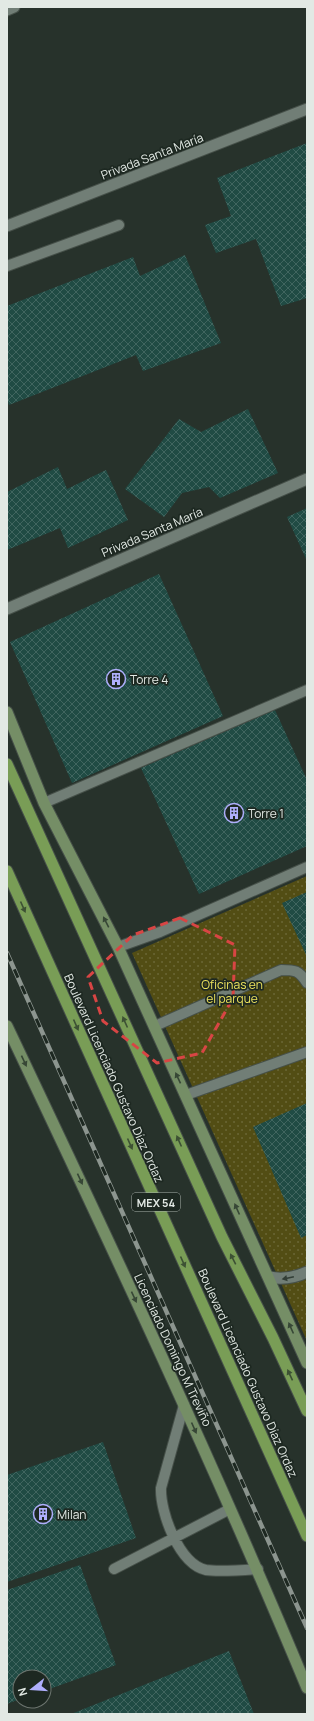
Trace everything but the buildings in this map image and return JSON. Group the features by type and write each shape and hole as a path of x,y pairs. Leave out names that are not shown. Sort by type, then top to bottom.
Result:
{"main road":[{"path":"7,712 44,803 118,947 307,1363"},
{"path":"7,764 222,1238 273,1338 307,1411"},
{"name":"Boulevard Licenciado Gustavo Díaz Ordaz","path":"7,871 307,1534"},
{"name":"Licenciado Domingo M Treviño","path":"7,1026 104,1230 184,1405 258,1570 307,1688"}],"street":[{"path":"7,10 14,7"},
{"name":"Privada Santa María","path":"7,226 307,109"},
{"name":"Privada Santa María","path":"7,609 307,479"},
{"path":"269,1278 290,1278 307,1272"}],"lane":[{"path":"7,266 119,225"},
{"path":"44,803 307,690"},
{"path":"118,947 160,932 307,867"},
{"path":"155,1026 281,970 293,970 302,974 307,982"},
{"path":"186,1094 307,1052"},
{"path":"184,1405 161,1488 161,1499 173,1540 191,1562 205,1570 258,1570"},
{"path":"114,1569 173,1540 230,1509"}],"highlighted area":[{"path":"180,918 235,945 233,998 202,1053 157,1063 103,1021 88,977 133,935"}],"green space":[{"name":"Oficinas en el parque","path":"307,876 307,1341 132,953"}],"railway":[{"path":"7,953 307,1628"}],"place":[{"name":"Torre 4","path":"116,679"},
{"name":"Torre 1","path":"234,813"},
{"name":"Milan","path":"43,1514"}]}
